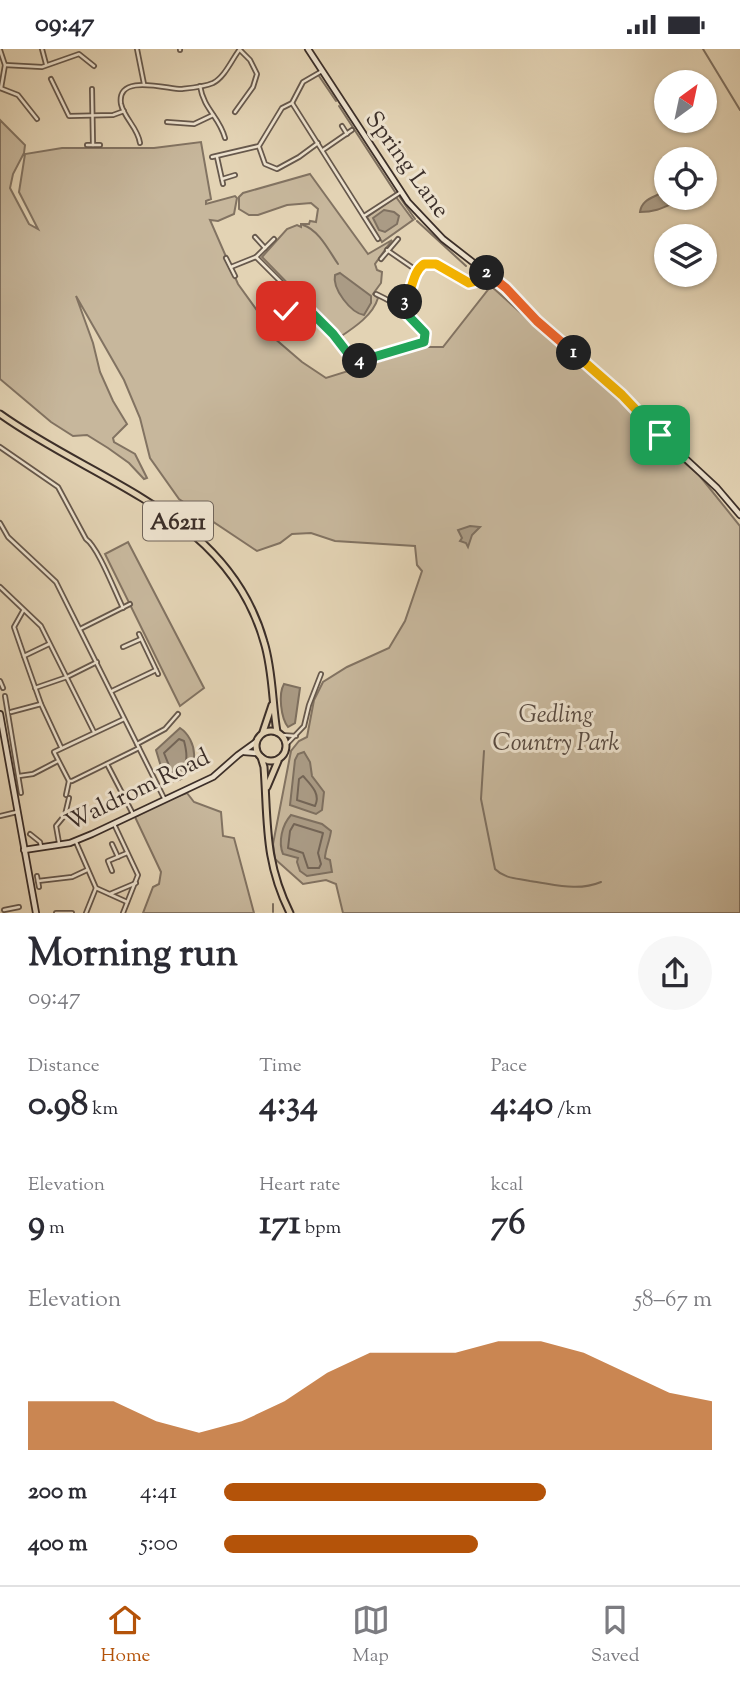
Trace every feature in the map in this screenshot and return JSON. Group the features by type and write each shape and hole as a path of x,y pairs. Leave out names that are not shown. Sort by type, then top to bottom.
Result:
{"main road":[{"name":"A6211","path":"0,414 61,453 143,497 169,514 208,547 232,575 254,613 268,655 279,733"},
{"name":"A6211","path":"263,733 273,698"},
{"path":"266,790 286,745 279,733 263,733 256,742 264,767 268,846 277,883 290,913"},
{"path":"259,755 272,761 282,757"}],"street":[{"path":"42,49 46,64"},
{"path":"136,49 144,84"},
{"path":"140,143 141,134 124,111 121,100 125,91 144,84 178,89 218,80 240,49 257,74 253,87 235,109"},
{"name":"Spring Lane","path":"308,49 401,192 443,239 506,288 547,330 622,395 718,489 740,515"},
{"path":"0,50 5,65 1,88 18,95 35,112 37,119"},
{"path":"5,65 35,67 77,54 94,66"},
{"path":"86,65 90,62"},
{"path":"212,157 259,146 282,108 292,103 303,82 322,71"},
{"path":"51,79 69,116 113,115 124,111"},
{"path":"200,86 204,103 225,138"},
{"path":"57,89 62,87"},
{"path":"92,89 93,145"},
{"path":"86,96 92,96"},
{"path":"292,103 378,239"},
{"path":"167,122 198,123 213,115"},
{"path":"171,128 172,123"},
{"path":"342,126 347,134"},
{"path":"216,131 221,128"},
{"path":"322,150 352,130"},
{"path":"259,146 265,164 277,169 318,143"},
{"path":"87,145 100,145"},
{"path":"217,156 223,184"},
{"path":"222,179 235,175"},
{"path":"364,216 401,192"},
{"path":"255,237 265,248"},
{"path":"231,267 257,257 274,239"},
{"path":"381,259 398,239"},
{"path":"387,250 416,270"},
{"path":"257,257 357,361 365,361 424,342 425,333 421,326 401,308 376,294"},
{"path":"226,258 235,276"},
{"path":"401,308 411,293 416,270 424,264 432,263 471,283 479,280 484,272"},
{"path":"378,303 382,297"},
{"path":"270,324 298,299"},
{"path":"263,316 276,332"},
{"path":"0,447 60,490 86,539 92,543 123,608"},
{"path":"0,523 8,537 54,579 164,798"},
{"path":"0,587 41,627 94,733"},
{"path":"80,629 130,604"},
{"path":"24,610 14,627 41,704 61,749"},
{"path":"111,692 157,672 139,635"},
{"path":"123,647 141,639"},
{"path":"24,656 49,644"},
{"path":"36,688 97,662"},
{"path":"286,745 304,726 321,674"},
{"path":"0,682 3,688"},
{"path":"5,696 21,793"},
{"path":"9,712 41,704"},
{"path":"69,781 107,764 161,732 178,714"},
{"path":"0,715 36,913"},
{"path":"59,845 56,826 65,815 69,781 54,752 124,719"},
{"path":"279,733 296,736"},
{"name":"Waldrom Road","path":"24,850 75,841 114,824 213,777 256,742"},
{"name":"Waldrom Road","path":"243,751 259,755"},
{"path":"19,776 33,774 59,761"},
{"path":"107,764 133,814"},
{"path":"0,816 18,812"},
{"path":"114,824 138,875 122,913"},
{"name":"Waldrom Road","path":"30,834 40,842 42,848"},
{"path":"75,841 96,888 128,902"},
{"path":"112,844 118,857"},
{"path":"112,871 108,862 127,852"},
{"path":"38,881 72,877 88,870"},
{"path":"37,876 39,887"},
{"path":"110,894 136,883"},
{"path":"86,913 96,888"},
{"path":"4,910 13,911 19,907"},
{"path":"56,913 72,913"}],"green space":[{"name":"Gedling Country Park","path":"0,120 25,145 10,188 29,224 38,229 19,192 25,154 62,148 154,148 201,142 211,199 206,201 206,204 235,196 237,198 234,214 218,221 210,220 238,284 273,337 326,378 425,347 443,347 491,286 582,368 623,400 659,441 699,475 740,526 740,913 343,913 336,884 326,880 303,884 275,859 273,844 291,751 299,741 307,737 314,700 323,682 347,667 389,648 405,621 422,571 417,565 415,546 335,541 311,533 292,534 280,543 257,551 179,499 150,458 140,418 124,380 76,296 100,372 127,424 113,438 114,442 135,454 147,478 144,479 129,463 87,435 73,436 51,422 0,379"},
{"path":"310,174 368,254 392,240 375,264 377,270 382,272 381,283 373,294 378,298 376,304 363,320 340,337 262,257 287,229 297,225 301,227 301,224 309,224 310,221 316,222 318,209 311,203 287,205 258,215 249,215 239,209 239,197 243,193"},
{"path":"396,197 413,220 382,242 367,217"},
{"path":"128,542 204,688 180,706 105,554"},
{"path":"187,793 194,802 221,812 223,836 234,838 254,913 143,913 153,887 159,884 161,872 135,817 164,801"}],"water":[{"path":"654,197 655,210 640,212 641,207"},
{"path":"384,210 399,216 397,224 385,232 379,230 373,218"},
{"path":"340,273 371,296 371,303 364,315 354,310 339,293 335,275"},
{"path":"470,526 480,527 472,535 468,547 460,541 462,538 458,530"},
{"path":"284,684 300,688 295,723 288,727 281,706"},
{"path":"180,728 190,739 193,762 186,775 168,783 156,750"},
{"path":"304,752 310,762 312,776 324,792 322,810 316,814 290,805 295,760 298,754"},
{"path":"291,815 322,824 331,831 325,858 330,860 332,872 307,876 300,871 298,858 283,854 282,834"}],"waterway":[{"path":"703,49 740,110"},
{"path":"319,76 336,101"},
{"path":"339,106 395,192"},
{"path":"399,196 415,219"},
{"path":"417,221 466,266"},
{"path":"303,225 319,236 338,264"},
{"path":"484,751 481,799 495,869 511,878 566,886 601,882"},
{"path":"273,904 273,912"}],"route":[{"path":"286,311 298,299 333,334 350,356 357,361 365,361 424,342 425,333 421,326 401,308 410,295 416,270 421,265 436,264 469,283 477,281 484,272 506,288 547,330 622,395 660,435"}]}
